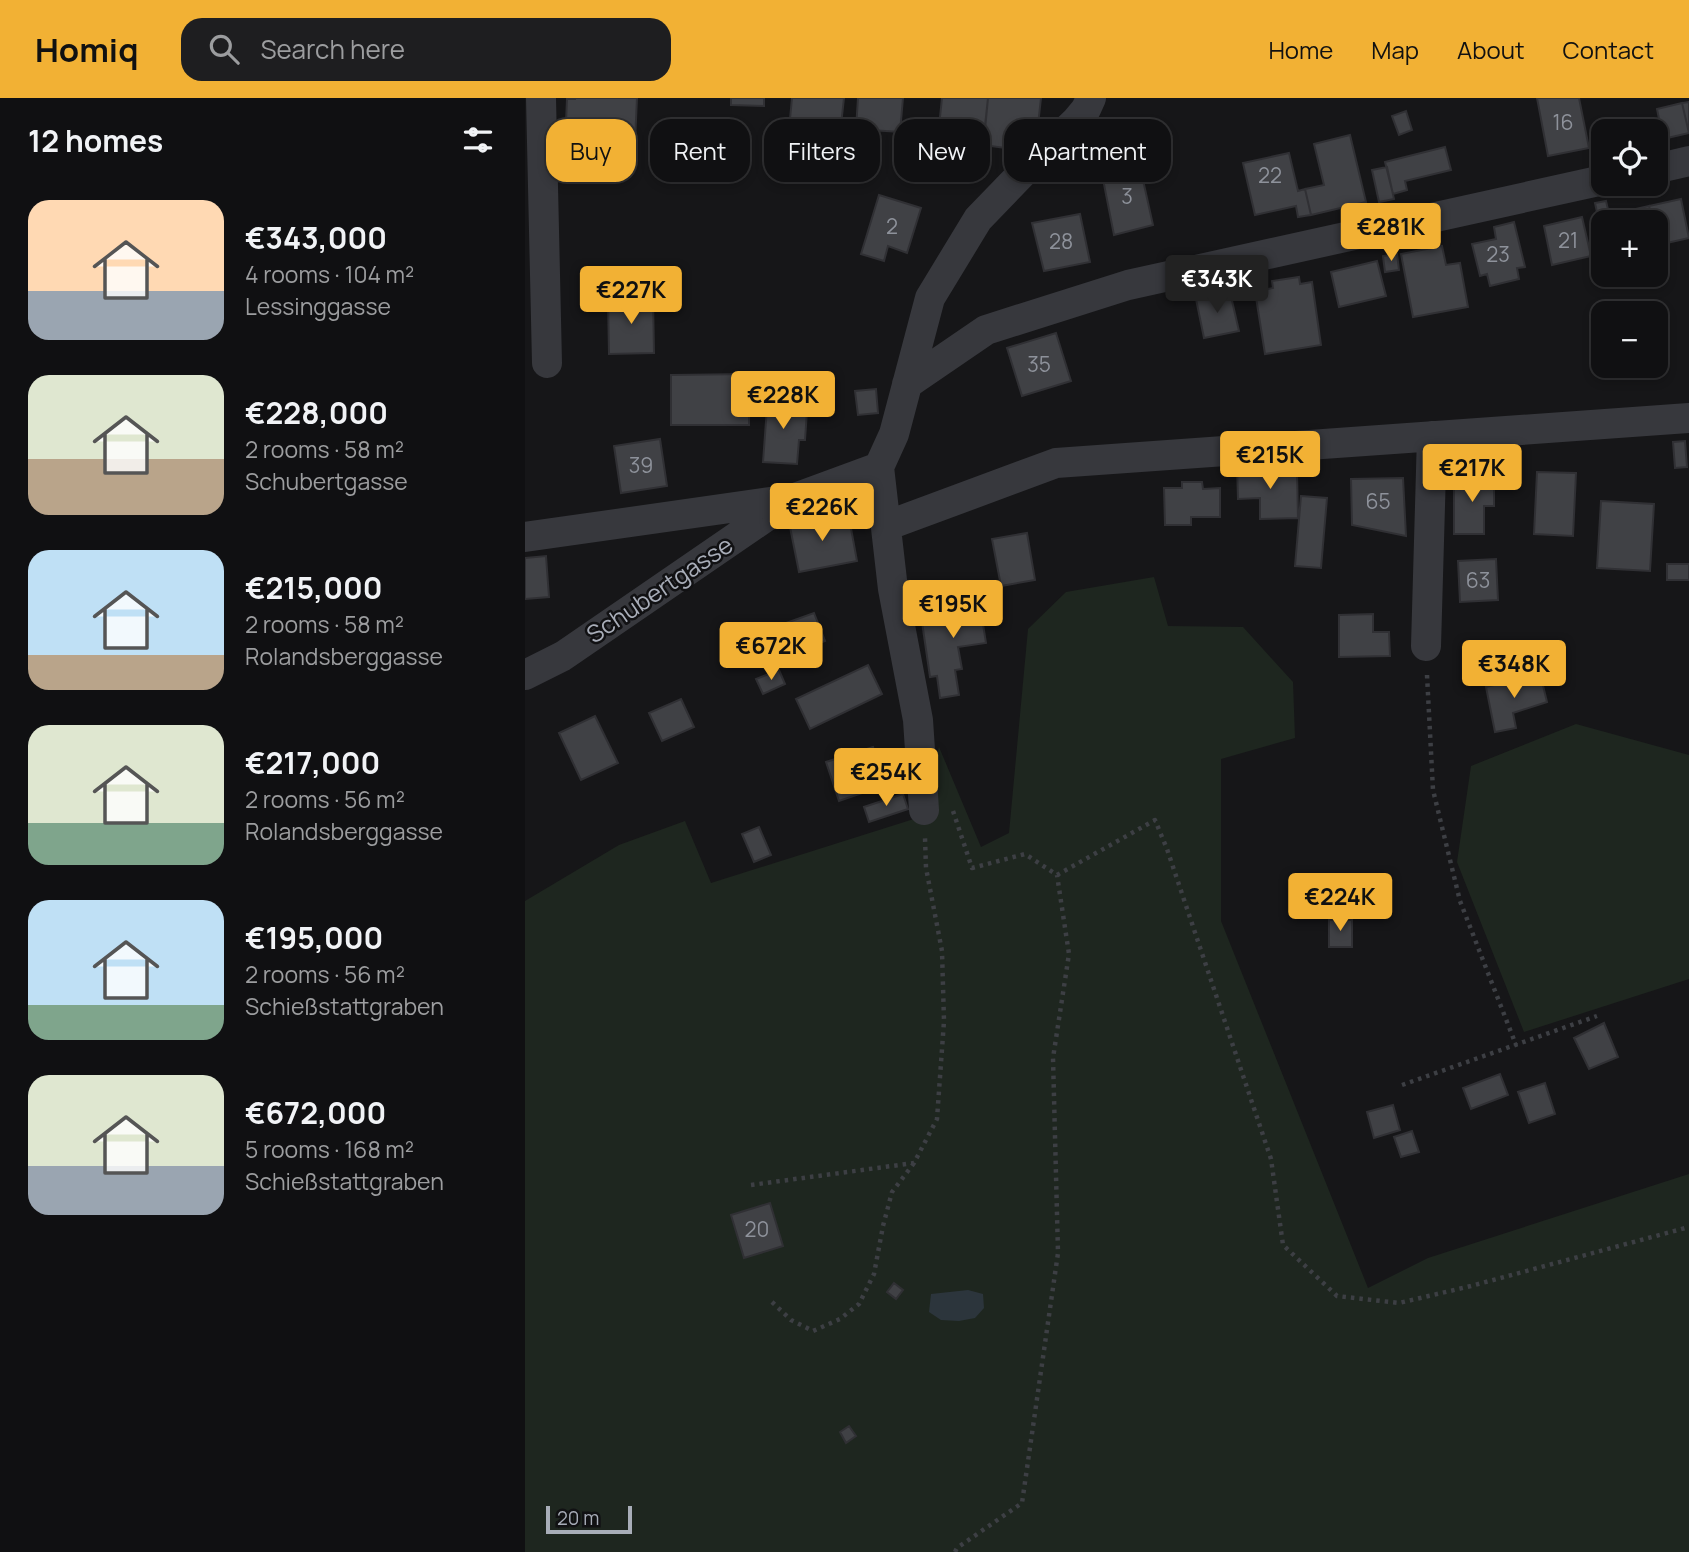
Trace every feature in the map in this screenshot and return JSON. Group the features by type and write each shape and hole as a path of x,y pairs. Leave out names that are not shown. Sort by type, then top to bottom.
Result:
{"street":[{"path":"541,98 547,363"},
{"path":"938,808 893,589 879,467 894,434 930,298 978,219 1076,121 1091,98"},
{"path":"1668,166 1689,161"},
{"path":"907,384 986,330 1128,285 1591,183"},
{"path":"887,526 1056,463 1689,418"},
{"path":"1426,646 1432,436"},
{"name":"Schubertgasse","path":"525,537 792,499 879,467"},
{"name":"Schubertgasse","path":"525,675 563,656 792,499"}],"path":[{"path":"1426,646 1433,790 1460,901 1516,1045"},
{"path":"938,808 972,869 1025,854 1057,875 1069,954 1053,1058 1058,1253 1022,1503 955,1552"},
{"path":"772,1302 791,1320 813,1331 840,1319 859,1304 874,1274 892,1192 914,1163 937,1119 944,1021 942,951 926,868 938,808"},
{"path":"1057,875 1155,820 1271,1159 1283,1245 1337,1296 1399,1303 1689,1227"},
{"path":"1402,1085 1597,1016"},
{"path":"751,1185 914,1163"}],"shaded area":[{"path":"1154,577 1168,626 1243,627 1293,682 1295,738 1221,759 1221,921 1368,1288 1428,1258 1689,1174 1689,1552 525,1552 525,901 619,845 685,821 711,883 917,818 939,747 981,847 1009,833 1028,629 1066,592"},
{"path":"1576,724 1689,755 1689,979 1524,1032 1457,862 1471,766"},
{"path":"968,1290 983,1294 984,1308 975,1318 941,1320 929,1312 931,1294"}],"building":[{"path":"637,98 636,120 566,119 567,99"},
{"path":"731,98 764,98 764,106 731,105"},
{"path":"792,98 844,98 842,119 790,119"},
{"path":"858,98 903,98 901,119 894,119 894,132 880,131 880,119 857,119"},
{"path":"942,98 988,98 986,119 940,119"},
{"path":"988,98 1041,98 1039,119 1004,119 1004,148 990,146 990,119 986,119"},
{"path":"1537,98 1579,98 1589,148 1548,156"},
{"path":"1689,102 1689,133 1682,103"},
{"path":"1682,103 1689,133 1668,138 1668,119 1659,119 1657,109"},
{"path":"1406,111 1412,130 1399,135 1392,116"},
{"path":"1350,135 1366,202 1311,215 1305,189 1324,185 1314,144"},
{"path":"1445,147 1451,170 1405,181 1407,190 1393,194 1385,162"},
{"path":"1289,153 1298,191 1305,189 1311,215 1298,217 1296,206 1255,215 1243,163"},
{"path":"1387,167 1394,199 1379,202 1372,170"},
{"path":"1104,182 1143,182 1153,225 1114,235"},
{"path":"879,195 921,208 907,253 888,246 884,261 861,254"},
{"path":"1681,199 1689,238 1668,243 1668,210 1650,210 1649,206"},
{"path":"1606,201 1608,210 1597,210 1595,203"},
{"path":"1649,206 1650,210 1632,210"},
{"path":"1080,214 1090,262 1044,271 1032,223"},
{"path":"1582,217 1591,256 1552,265 1544,226"},
{"path":"1514,222 1525,267 1517,268 1519,279 1490,286 1487,274 1480,276 1472,244 1496,239 1494,227"},
{"path":"1442,246 1446,265 1460,263 1468,307 1413,317 1401,254"},
{"path":"1397,254 1399,270 1385,272 1383,256"},
{"path":"1377,261 1386,296 1339,307 1331,272"},
{"path":"1299,277 1300,284 1312,282 1321,345 1265,354 1255,291 1273,288 1272,281"},
{"path":"1230,292 1239,331 1204,338 1196,299"},
{"path":"653,298 654,353 609,354 608,299"},
{"path":"1056,333 1071,381 1022,396 1007,348"},
{"path":"749,374 749,425 671,425 671,375"},
{"path":"876,389 878,413 858,415 855,391"},
{"path":"768,394 789,395 788,409 807,411 805,440 799,440 797,464 763,462"},
{"path":"660,439 667,486 621,493 614,446"},
{"path":"1685,441 1687,467 1675,468 1673,442"},
{"path":"1261,464 1261,472 1297,472 1298,518 1260,519 1260,498 1238,499 1237,465"},
{"path":"1537,472 1576,473 1573,536 1534,534"},
{"path":"1403,478 1406,536 1352,525 1351,479"},
{"path":"1494,478 1494,506 1484,506 1484,534 1454,534 1454,479"},
{"path":"1182,482 1202,482 1203,489 1220,488 1220,517 1191,517 1191,525 1165,525 1164,488 1182,488"},
{"path":"1301,496 1327,498 1321,568 1295,566"},
{"path":"1601,501 1654,504 1650,571 1597,568"},
{"path":"835,513 838,526 850,523 857,561 799,572 789,522"},
{"path":"1027,533 1035,580 1001,586 992,539"},
{"path":"546,556 549,597 525,599 525,558"},
{"path":"1496,559 1498,600 1460,602 1458,561"},
{"path":"1667,564 1689,564 1689,580 1667,580"},
{"path":"978,593 986,643 958,647 962,669 955,670 959,695 940,698 937,676 930,677 922,622 948,618 944,598"},
{"path":"814,613 825,641 795,653 783,624"},
{"path":"1373,614 1373,632 1389,632 1390,656 1339,657 1339,615"},
{"path":"868,665 882,694 810,729 796,699"},
{"path":"779,670 785,684 763,694 756,679"},
{"path":"1540,673 1547,702 1513,713 1516,728 1495,732 1486,687"},
{"path":"681,699 694,727 662,741 649,713"},
{"path":"595,716 618,763 581,780 559,733"},
{"path":"873,747 886,785 839,801 826,762"},
{"path":"903,794 908,809 869,822 864,807"},
{"path":"759,827 771,855 754,862 742,834"},
{"path":"1329,920 1352,920 1352,947 1329,947"},
{"path":"1604,1023 1618,1057 1589,1069 1574,1038"},
{"path":"1500,1074 1508,1095 1471,1109 1463,1088"},
{"path":"1545,1083 1555,1114 1529,1123 1518,1092"},
{"path":"1393,1105 1400,1130 1374,1138 1367,1112"},
{"path":"1412,1131 1419,1152 1401,1157 1394,1137"},
{"path":"770,1203 783,1246 744,1258 731,1215"},
{"path":"894,1283 903,1290 896,1299 887,1292"},
{"path":"849,1426 856,1436 846,1443 840,1432"}]}
